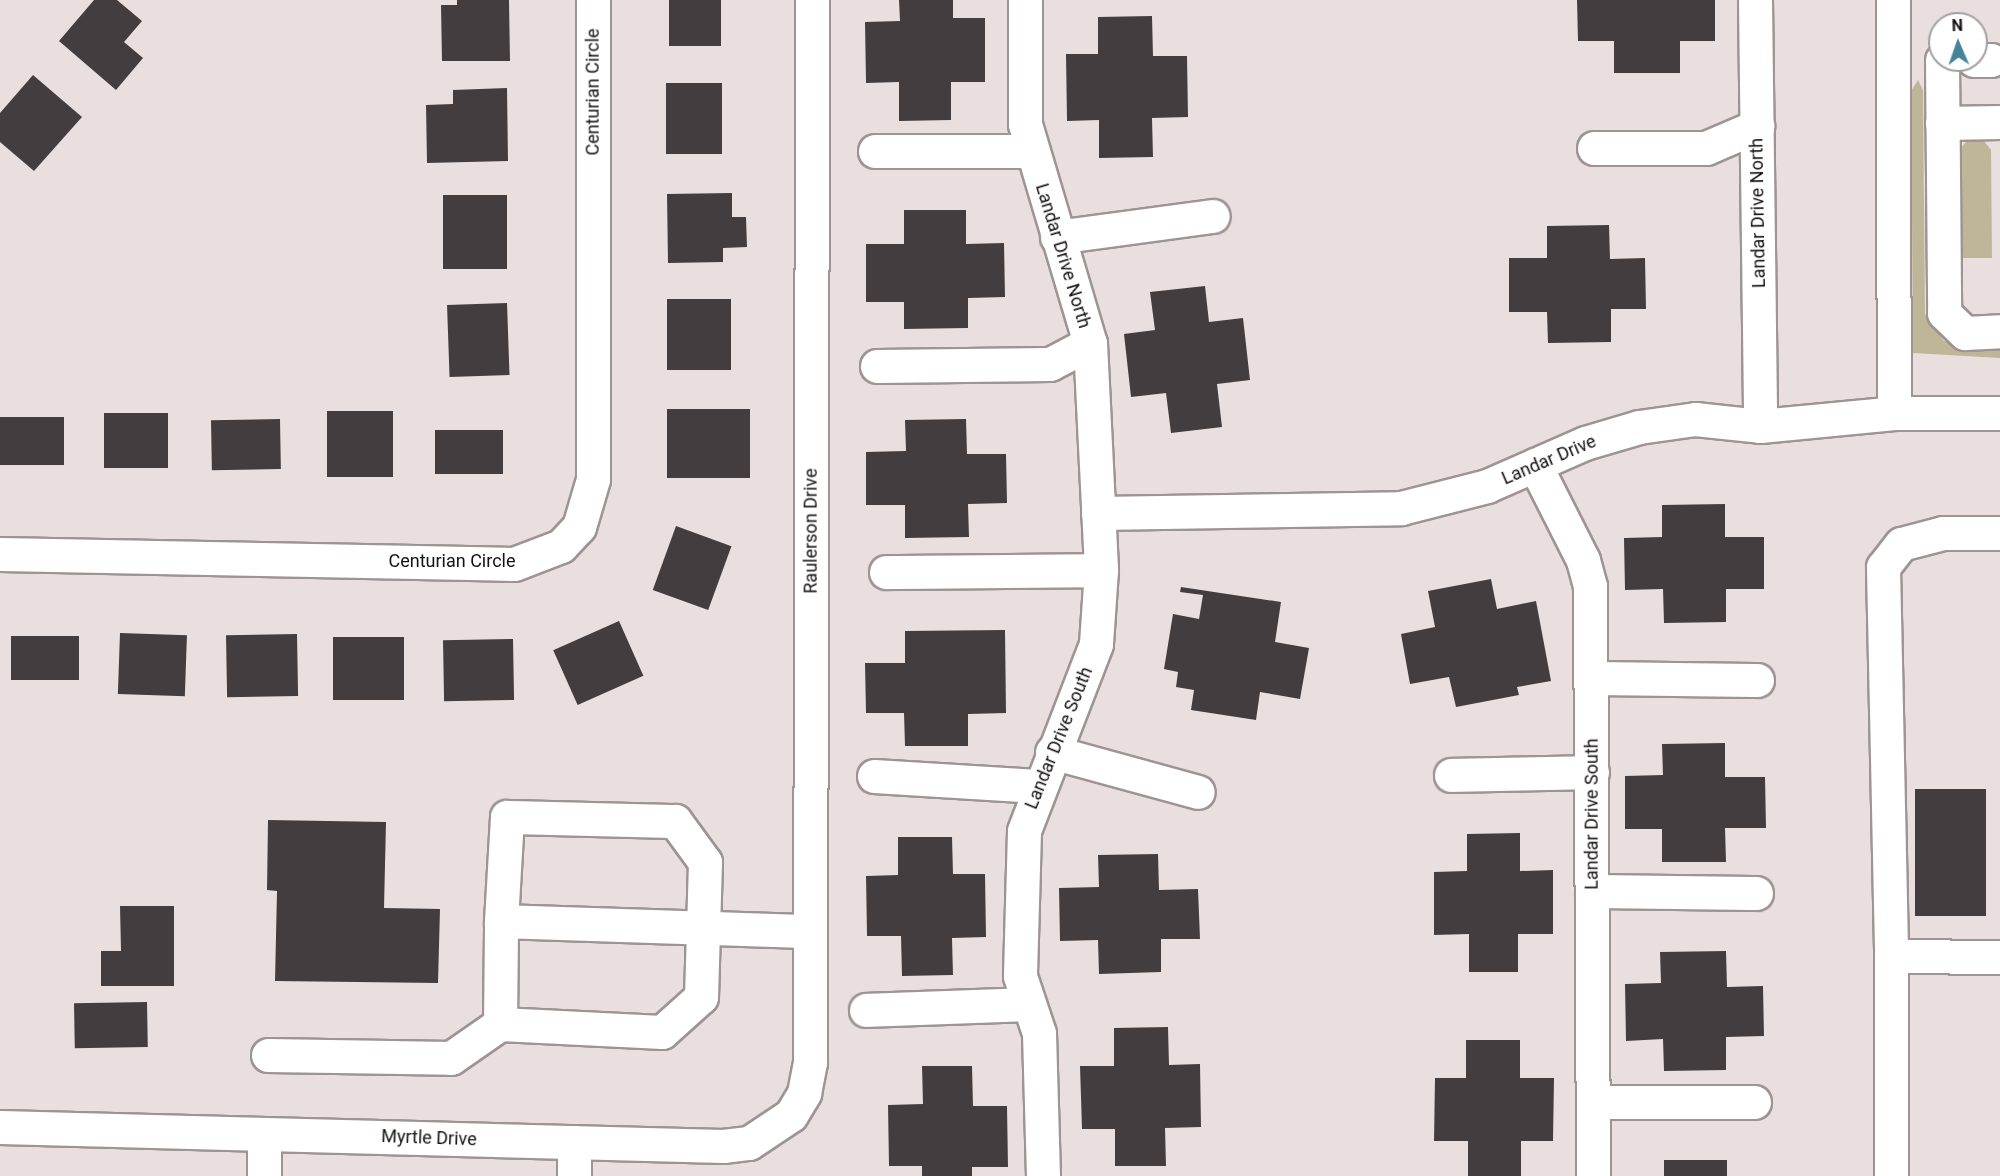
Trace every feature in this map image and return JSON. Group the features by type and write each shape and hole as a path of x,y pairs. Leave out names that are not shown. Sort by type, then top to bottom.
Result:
{"street":[{"name":"Centurian Circle","path":"0,554 514,564 561,546 579,527 593,479 593,0"},
{"name":"Raulerson Drive","path":"810,1062 812,0"},
{"name":"Landar Drive North","path":"1025,0 1025,124 1031,151 1090,343 1098,513"},
{"name":"Landar Drive North","path":"1755,0 1760,426"},
{"path":"1893,0 1894,413"},
{"path":"1893,60 1928,60"},
{"path":"1941,72 1944,313 1965,333 2000,331"},
{"path":"1942,123 2000,122"},
{"path":"1594,148 1706,148 1757,126"},
{"path":"875,151 1031,151"},
{"path":"1058,237 1213,216"},
{"path":"877,366 1050,364 1090,343"},
{"name":"Landar Drive","path":"1098,513 1401,508 1487,486 1535,465 1639,427 1695,419 1760,426 1894,413 2000,413"},
{"name":"Landar Drive South","path":"1535,465 1585,569 1592,678 1593,1176"},
{"name":"Landar Drive South","path":"1043,1176 1040,1044 1020,976 1022,854 1038,786 1096,644 1101,570 1098,513"},
{"path":"1891,1176 1891,956 1883,567 1901,544 1943,533 2000,533"},
{"path":"886,572 1101,570"},
{"path":"1592,678 1758,680"},
{"path":"1052,752 1198,792"},
{"path":"1451,775 1592,772"},
{"path":"874,777 1038,786"},
{"path":"268,1055 451,1058 500,1024 662,1032 701,996 706,928 705,862 675,821 507,817 501,921 500,1024"},
{"path":"1592,891 1756,893"},
{"path":"501,921 810,932"},
{"path":"1891,956 2000,957"},
{"path":"866,1010 1027,1004"},
{"name":"Myrtle Drive","path":"0,1127 574,1143 749,1143 791,1115 804,1093 810,1062"},
{"path":"1593,1102 1754,1102"},
{"path":"264,1134 264,1176"},
{"path":"574,1143 574,1176"}],"shaded area":[{"path":"1918,80 1923,90 1925,314 1944,341 2000,349 2000,358 1913,353 1911,91"},
{"path":"1984,141 1991,150 1992,258 1960,258 1961,148 1966,142"}],"building":[{"path":"94,0 117,0 142,21 124,42 143,58 116,90 59,41"},
{"path":"457,0 509,0 510,61 442,61 441,5 457,5"},
{"path":"669,0 721,0 721,46 669,46"},
{"path":"899,0 953,0 953,18 985,18 985,82 951,82 951,120 899,121 899,82 866,83 865,22 900,21"},
{"path":"1577,0 1715,0 1715,41 1680,41 1680,73 1614,73 1614,41 1578,41"},
{"path":"1152,16 1153,56 1187,56 1188,117 1152,118 1153,157 1099,158 1099,120 1067,121 1066,54 1098,54 1098,17"},
{"path":"33,75 82,117 34,171 0,142 0,113"},
{"path":"666,83 722,83 722,154 666,154"},
{"path":"507,88 508,161 427,163 426,105 453,104 453,90"},
{"path":"732,193 732,217 746,217 747,247 723,248 723,262 668,263 667,194"},
{"path":"443,195 507,195 507,269 443,269"},
{"path":"904,210 966,210 966,244 1004,243 1005,297 968,298 968,328 904,329 904,302 866,302 866,244 904,244"},
{"path":"1609,225 1610,259 1645,258 1646,309 1611,309 1611,342 1548,343 1547,312 1509,312 1509,258 1547,258 1547,226"},
{"path":"1205,286 1209,322 1243,318 1250,380 1217,384 1222,427 1171,433 1166,393 1131,397 1124,334 1155,330 1150,292"},
{"path":"667,299 731,299 731,370 667,370"},
{"path":"507,303 510,375 450,377 447,305"},
{"path":"667,409 750,409 750,478 667,478"},
{"path":"327,411 393,411 393,477 327,477"},
{"path":"104,413 168,413 168,468 104,468"},
{"path":"0,417 64,417 64,465 0,465"},
{"path":"280,419 281,469 212,470 211,420"},
{"path":"966,419 967,454 1006,454 1007,503 968,504 969,537 905,538 905,505 866,505 866,452 906,451 905,420"},
{"path":"435,430 503,430 503,474 435,474"},
{"path":"1725,504 1725,537 1764,537 1764,589 1726,589 1726,622 1664,623 1663,589 1625,590 1624,538 1662,537 1662,505"},
{"path":"676,526 731,546 708,610 653,590"},
{"path":"1491,579 1497,609 1536,601 1551,681 1517,687 1519,695 1456,707 1449,677 1410,684 1401,634 1435,627 1428,591"},
{"path":"1181,587 1281,602 1275,642 1309,648 1300,699 1260,692 1256,720 1191,710 1194,690 1176,687 1178,672 1164,669 1173,614 1199,619 1203,595 1180,592"},
{"path":"619,621 643,676 578,705 553,650"},
{"path":"1005,630 1006,713 968,714 968,746 905,746 904,713 866,713 865,663 905,663 905,631"},
{"path":"120,633 187,635 185,696 118,694"},
{"path":"297,634 298,696 227,697 226,635"},
{"path":"11,636 79,636 79,680 11,680"},
{"path":"333,637 404,637 404,700 333,700"},
{"path":"513,639 514,700 444,701 443,640"},
{"path":"1725,743 1725,777 1765,777 1766,828 1725,828 1726,862 1662,862 1662,829 1625,829 1625,776 1663,775 1662,744"},
{"path":"1915,789 1986,789 1986,916 1915,916"},
{"path":"268,820 386,822 384,908 440,909 438,983 275,981 277,891 267,890"},
{"path":"1520,833 1520,871 1553,870 1553,934 1518,934 1518,972 1469,972 1469,934 1434,935 1434,872 1467,871 1467,834"},
{"path":"898,837 952,837 953,874 985,874 986,937 952,938 953,975 902,976 901,936 867,936 866,876 898,875"},
{"path":"1158,854 1159,890 1198,889 1200,939 1161,939 1161,972 1099,974 1098,940 1060,941 1059,888 1099,887 1098,855"},
{"path":"120,906 174,906 174,986 101,986 101,951 121,951"},
{"path":"1726,951 1727,987 1763,986 1764,1036 1726,1037 1726,1070 1664,1071 1663,1039 1626,1041 1625,984 1661,983 1660,952"},
{"path":"147,1002 148,1047 75,1048 74,1003"},
{"path":"1168,1027 1169,1065 1200,1064 1201,1127 1165,1128 1166,1166 1115,1166 1115,1129 1082,1129 1080,1066 1114,1066 1114,1028"},
{"path":"1466,1040 1520,1040 1520,1078 1554,1078 1553,1141 1521,1141 1521,1176 1468,1176 1468,1141 1434,1141 1435,1078 1466,1078"},
{"path":"922,1066 972,1066 973,1106 1007,1106 1008,1167 972,1167 972,1176 922,1176 922,1166 889,1166 888,1105 923,1104"},
{"path":"1664,1160 1727,1160 1727,1176 1664,1176"}]}
